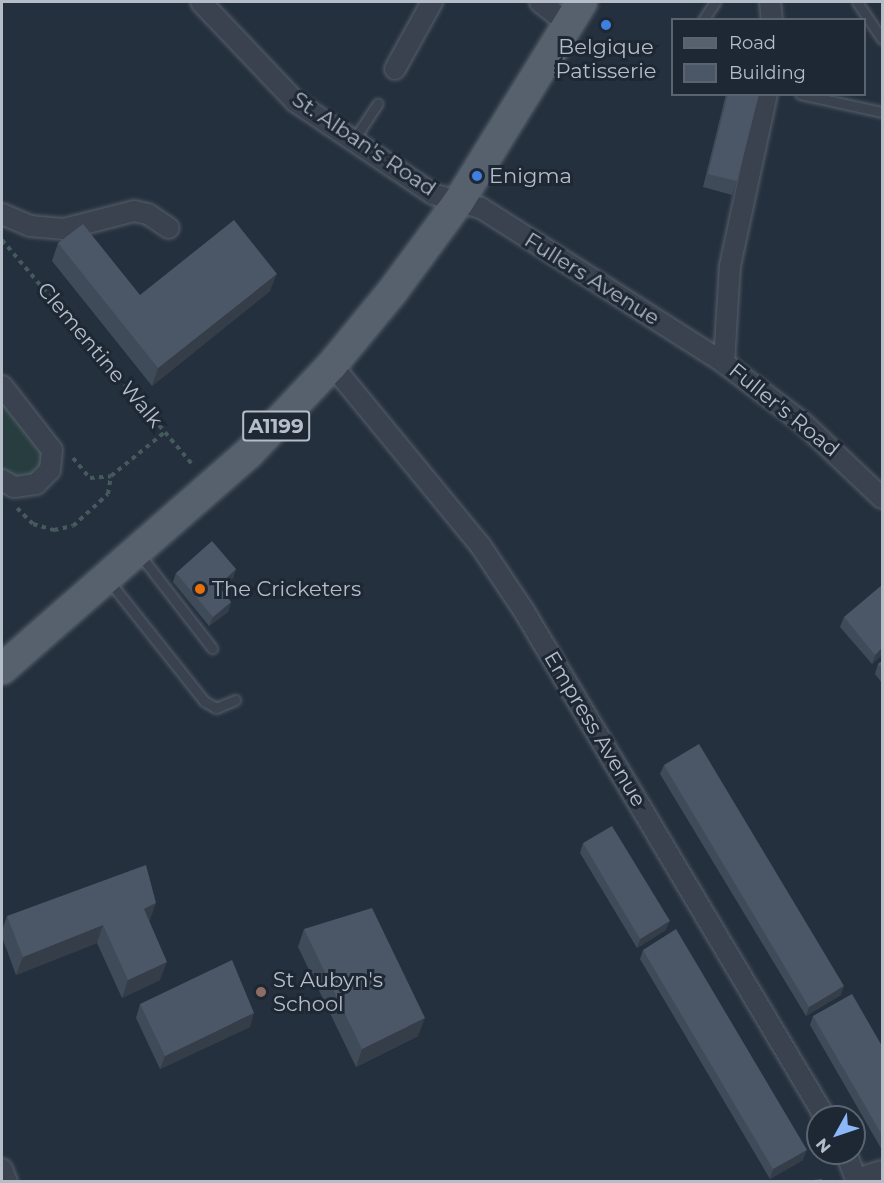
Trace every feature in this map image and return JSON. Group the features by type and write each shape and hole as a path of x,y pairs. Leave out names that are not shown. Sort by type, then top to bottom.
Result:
{"main road":[{"name":"A1199","path":"2,669 105,575 248,454 332,364 392,292 459,201 575,13"}],"street":[{"path":"395,69 432,2"},
{"path":"540,2 575,13"},
{"path":"770,2 772,18"},
{"name":"St. Alban's Road","path":"206,4 296,102 433,194 459,201"},
{"name":"Fuller's Road","path":"767,96 730,266 724,363 803,423 882,498"},
{"name":"Fullers Avenue","path":"459,201 481,208 724,363"},
{"path":"2,214 30,226 64,229 134,211 148,214 169,228"},
{"name":"Empress Avenue","path":"332,364 480,545 524,611 818,1105"},
{"path":"2,386 52,450 50,470 36,484 8,483"},
{"path":"851,1165 857,1180 882,1171"},
{"path":"2,1169 7,1182"}],"lane":[{"path":"704,18 715,2"},
{"path":"856,2 882,39"},
{"path":"809,96 882,112"},
{"path":"353,142 378,103"},
{"path":"136,549 212,648"},
{"path":"105,575 204,701 216,708 235,700"}],"path":[{"name":"Clementine Walk","path":"2,240 198,471"},
{"path":"52,450 68,452 90,478 111,476 165,432"},
{"path":"8,483 18,513 33,524 54,530 73,526 108,494 111,476"}],"green space":[{"path":"2,397 42,452 44,462 25,485 2,475"}],"building":[{"path":"728,96 758,96 737,181 708,174"},
{"path":"234,220 277,274 158,368 58,243 83,224 140,295"},
{"name":"The Cricketers","path":"212,541 236,569 218,586 231,602 213,617 176,573"},
{"path":"882,585 882,648 875,655 844,617"},
{"path":"699,744 844,986 809,1007 664,765"},
{"path":"612,826 670,921 640,939 583,843"},
{"path":"146,865 156,903 144,909 167,962 128,980 103,925 23,957 7,916"},
{"path":"372,908 425,1018 362,1049 304,929"},
{"path":"676,929 806,1151 773,1169 643,950"},
{"path":"232,960 254,1013 165,1056 140,1004"},
{"path":"852,994 882,1046 882,1135 866,1105 813,1016"},
{"path":"822,1179 822,1182 796,1182"}],"place":[{"name":"Belgique Patisserie","path":"606,25"},
{"name":"Enigma","path":"477,176"},
{"name":"The Cricketers","path":"200,589"},
{"name":"St Aubyn's School","path":"261,992"}]}
